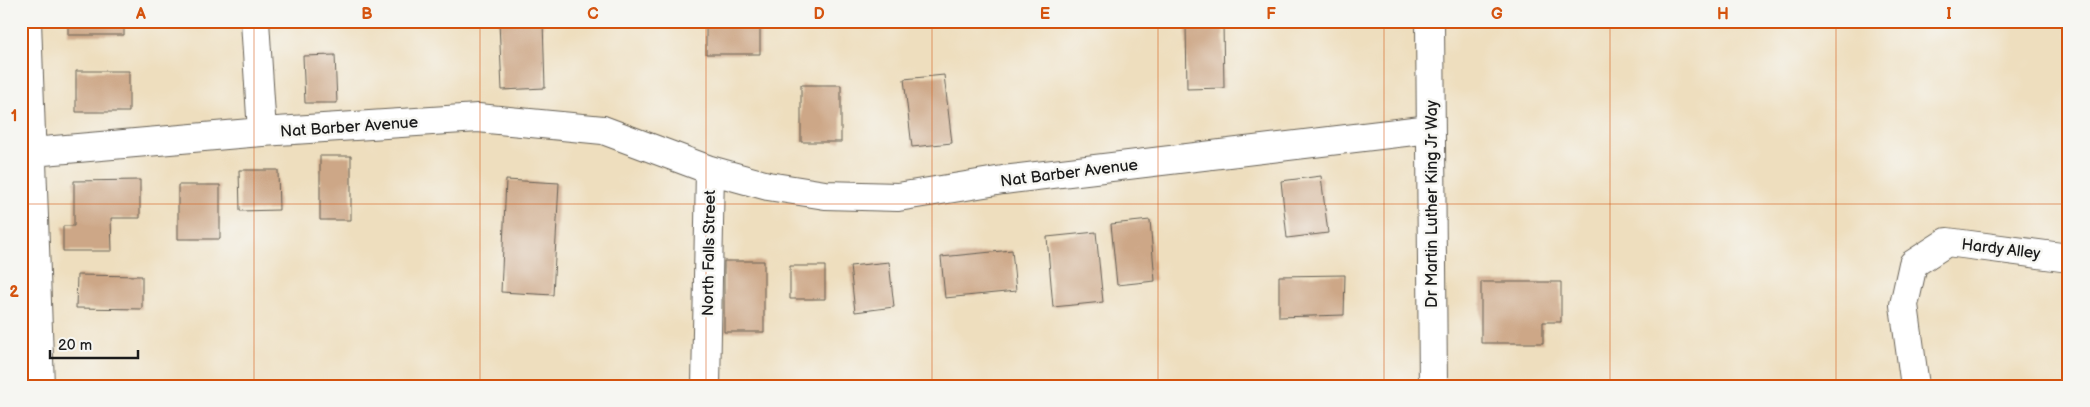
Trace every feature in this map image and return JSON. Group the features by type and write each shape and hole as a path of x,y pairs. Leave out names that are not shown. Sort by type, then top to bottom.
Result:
{"street":[{"path":"27,21 32,152 29,310 40,386"},
{"path":"255,21 262,132"},
{"name":"Dr Martin Luther King Jr Way","path":"1430,21 1433,386"},
{"name":"Nat Barber Avenue","path":"32,152 262,132 478,118 602,130 663,152"},
{"name":"Nat Barber Avenue","path":"710,170 768,186 825,195 898,198 1003,180 1430,128"},
{"name":"North Falls Street","path":"663,152 710,170 706,386"},
{"name":"Hardy Alley","path":"1915,386 1904,305 1913,264 1947,242 2069,258"}],"building":[{"path":"68,21 124,21 124,35 68,35"},
{"path":"543,21 545,88 502,90 499,22"},
{"path":"706,21 760,21 760,54 706,54"},
{"path":"849,21 879,21 879,23 849,23"},
{"path":"1223,22 1224,88 1187,89 1186,23"},
{"path":"335,55 337,103 305,103 303,56"},
{"path":"76,71 129,71 129,112 76,112"},
{"path":"944,75 952,143 912,147 904,79"},
{"path":"801,85 841,85 841,142 801,142"},
{"path":"320,156 351,156 351,220 320,220"},
{"path":"239,170 278,170 279,210 240,211"},
{"path":"1321,176 1328,233 1287,238 1281,181"},
{"path":"140,180 140,218 111,218 112,251 63,251 63,226 74,226 74,181"},
{"path":"506,180 559,183 553,295 501,292"},
{"path":"178,185 220,185 220,239 178,239"},
{"path":"1150,220 1155,281 1117,285 1111,224"},
{"path":"1096,232 1103,302 1053,307 1047,237"},
{"path":"1012,250 1016,291 945,298 941,257"},
{"path":"724,261 764,261 764,332 724,332"},
{"path":"889,262 894,307 855,312 850,266"},
{"path":"790,266 825,266 825,299 790,299"},
{"path":"77,275 142,276 142,309 76,308"},
{"path":"1345,275 1344,315 1279,317 1279,276"},
{"path":"1481,282 1561,282 1561,322 1543,322 1543,343 1481,343"}]}
